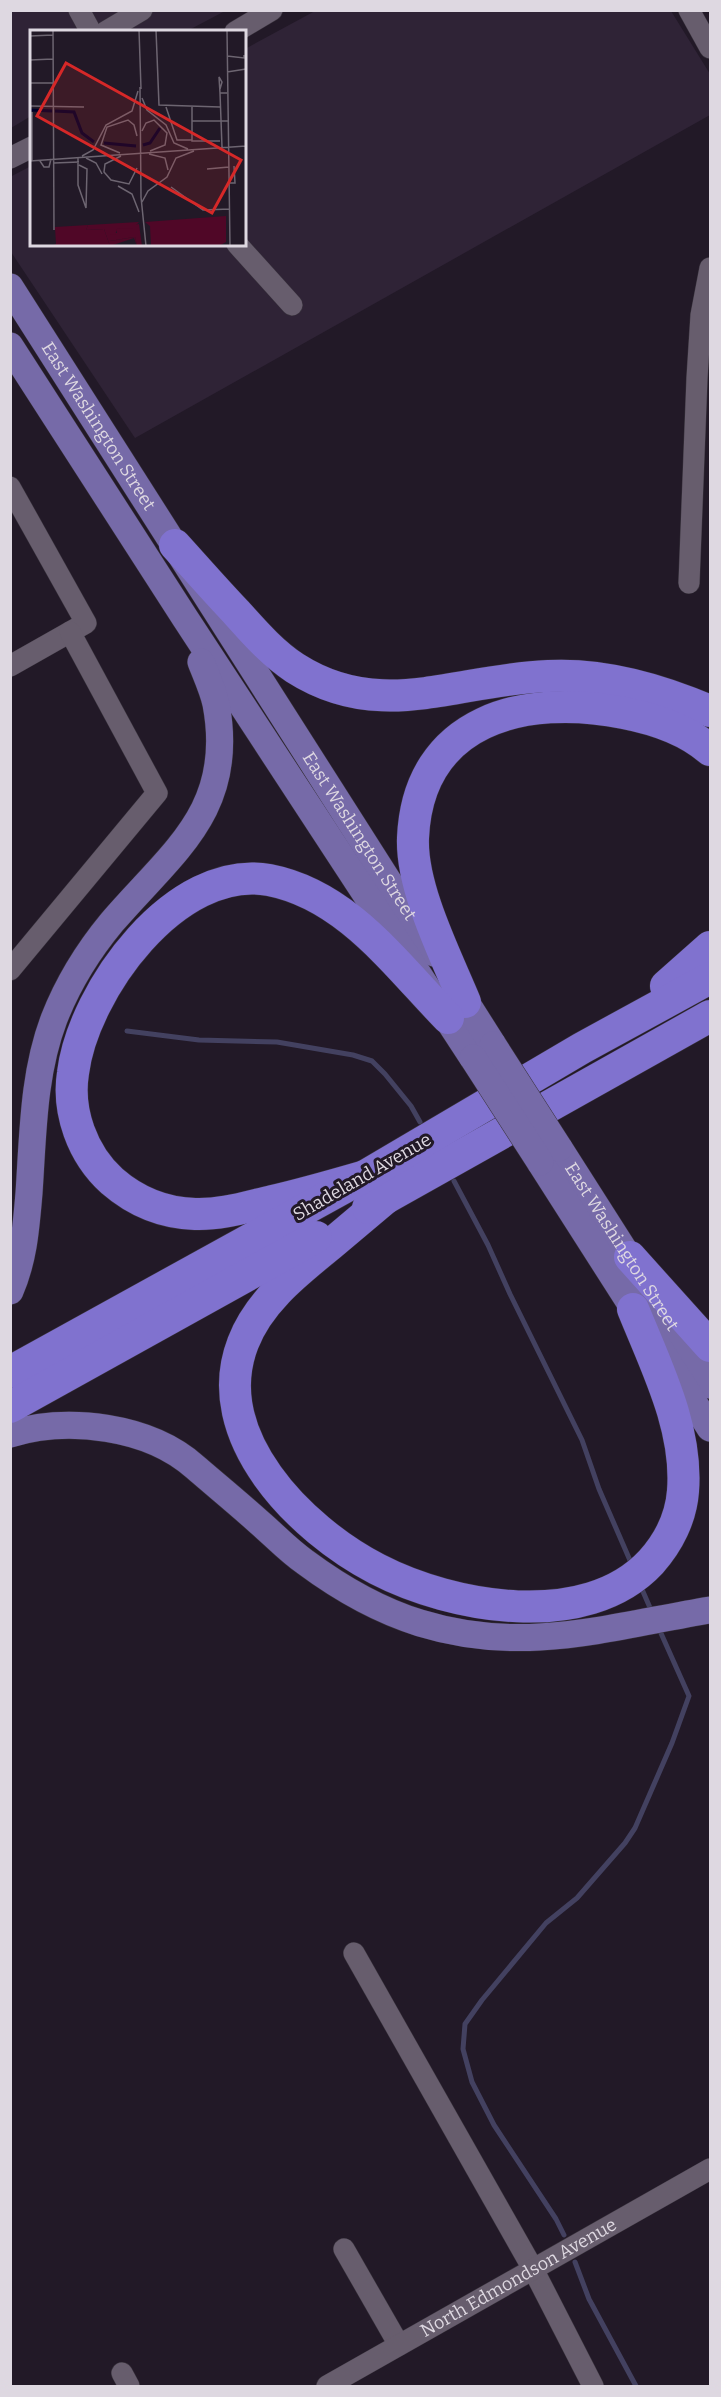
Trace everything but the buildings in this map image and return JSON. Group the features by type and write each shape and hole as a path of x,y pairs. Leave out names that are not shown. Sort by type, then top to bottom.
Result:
{"highway":[{"path":"175,545 279,656 315,678 353,693 380,697 407,696 518,677 573,676 620,681 650,688 711,711"},
{"path":"456,1010 423,895 413,841 417,809 424,787 432,768 450,747 468,731 499,715 534,708 581,707 612,710 658,722 677,729 711,750"},
{"path":"376,1187 284,1199 211,1214 168,1211 135,1198 122,1190 99,1168 86,1148 74,1115 72,1072 83,1034 98,1001 127,955 148,931 192,896 213,886 252,879 267,880 300,889 332,905 456,1010"},
{"path":"582,1048 676,978 711,947"},
{"name":"Shadeland Avenue","path":"10,1407 376,1187 582,1048 711,978"},
{"name":"Shadeland Avenue","path":"10,1372 376,1187 617,1069 711,1016"},
{"path":"617,1069 711,1033"},
{"path":"376,1187 270,1300 251,1325 242,1344 235,1375 235,1390 238,1418 249,1447 284,1496 324,1534 360,1559 398,1579 431,1591 472,1601 512,1605 560,1604 584,1601 614,1590 634,1578 657,1555 670,1535 679,1513 683,1494 682,1461 679,1434 667,1393 633,1309"},
{"path":"630,1257 711,1346"}],"main road":[{"name":"East Washington Street","path":"10,287 175,545 456,1010 550,1155 633,1309 711,1428"},
{"name":"East Washington Street","path":"10,346 185,618 456,1010"},
{"path":"10,1291 17,1274 26,1236 40,1067 54,1020 78,970 96,943 189,836 206,809 216,779 220,741 215,701 185,618"},
{"name":"East Washington Street","path":"550,1155 630,1257 711,1385"},
{"path":"10,1434 42,1427 83,1425 130,1434 168,1449 208,1477 303,1562 330,1580 378,1607 438,1628 501,1638 556,1638 711,1611"}],"street":[{"path":"79,10 90,30"},
{"path":"108,30 142,10"},
{"path":"238,30 272,10"},
{"path":"688,10 711,48"},
{"path":"10,158 30,148"},
{"path":"239,246 292,304"},
{"path":"689,583 701,315 711,268"},
{"path":"10,488 86,623 10,666"},
{"path":"10,970 157,793 70,632"},
{"path":"354,1953 533,2269 593,2386"},
{"name":"North Edmondson Avenue","path":"327,2386 711,2169"},
{"path":"344,2249 399,2345"}],"shaded area":[{"path":"11,11 225,11 189,30 30,30 30,117 11,128"},
{"path":"315,11 671,11 710,74 710,115 135,438 11,252 10,177 30,167 30,246 246,246 246,48"}],"waterway":[{"path":"127,1031 199,1040 277,1042 353,1055 372,1061 411,1106 420,1122"},
{"path":"454,1181 488,1245 582,1440 599,1489 632,1565"},
{"path":"641,1587 651,1610"},
{"path":"564,2235 556,2219 494,2125 472,2082 463,2049 465,2024 546,1923 577,1898 625,1843 635,1828 672,1743 689,1696 660,1631"},
{"path":"575,2262 589,2299 636,2386"}]}
